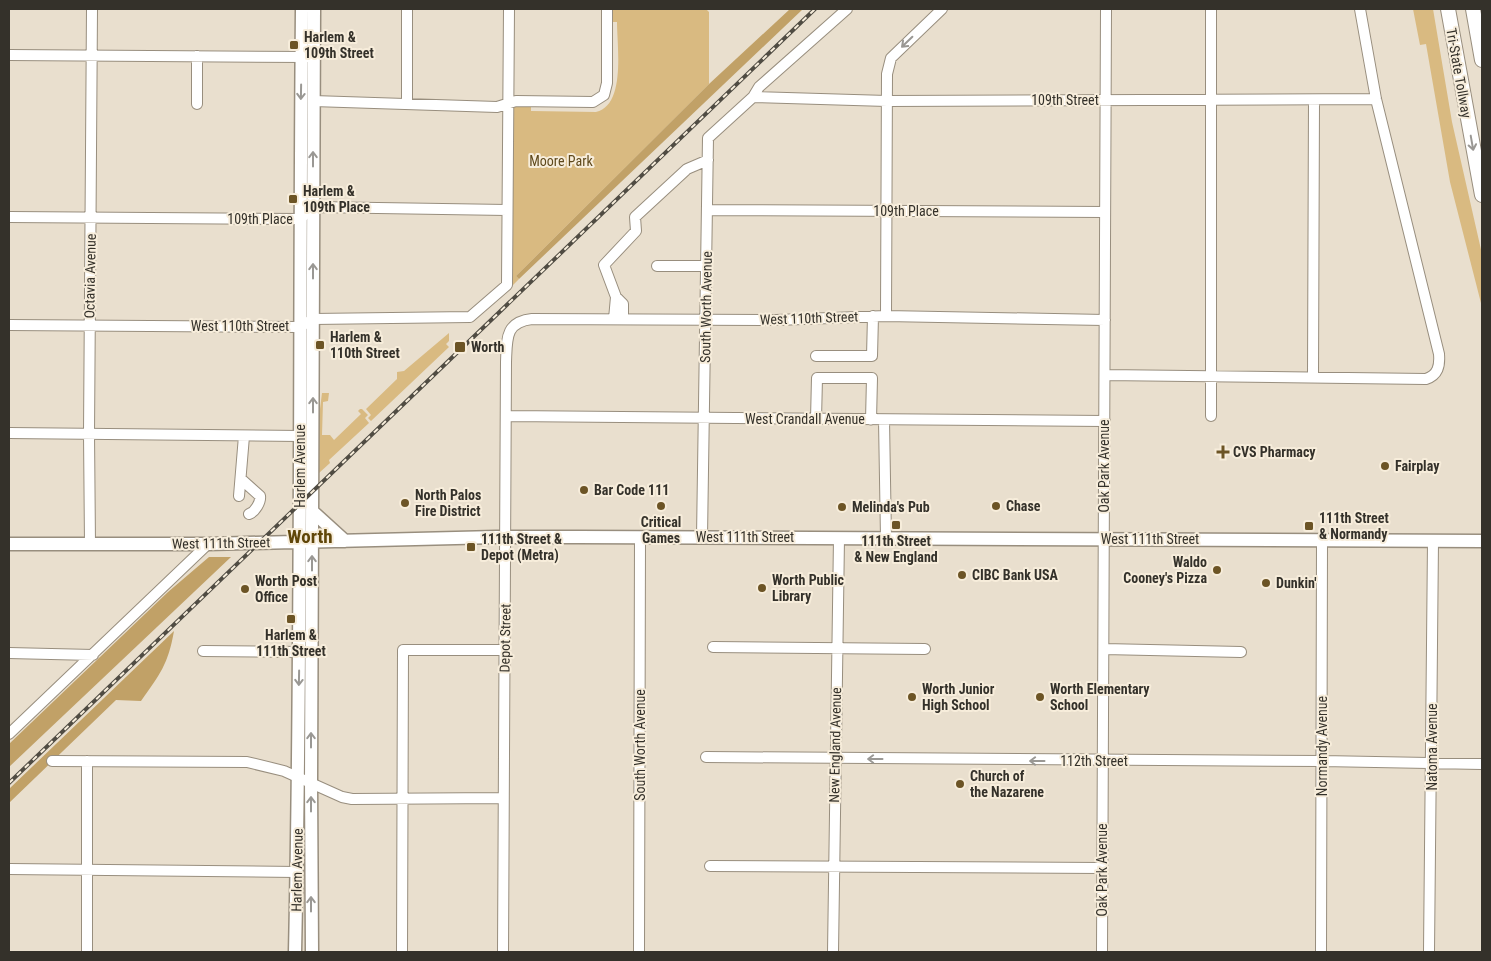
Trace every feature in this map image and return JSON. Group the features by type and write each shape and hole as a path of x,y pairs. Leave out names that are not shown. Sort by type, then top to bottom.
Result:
{"highway":[{"name":"Tri-State Tollway","path":"1448,9 1482,195"},
{"name":"Tri-State Tollway","path":"1473,9 1482,60"}],"main road":[{"name":"Harlem Avenue","path":"302,9 313,101 312,512 306,542"},
{"name":"Harlem Avenue","path":"295,952 298,776 305,652 306,542 300,436 300,219 308,57 314,9"},
{"path":"312,512 345,541"},
{"name":"West 111th Street","path":"9,544 208,544 506,537 1482,541"},
{"name":"Harlem Avenue","path":"305,652 311,782 312,952"}],"street":[{"name":"Octavia Avenue","path":"90,544 92,9"},
{"path":"406,104 407,9"},
{"path":"313,207 507,210 509,9"},
{"path":"313,101 498,107 516,102 593,102 602,97 607,84 607,9"},
{"name":"South Worth Avenue","path":"702,537 708,138 753,97 759,87 847,9"},
{"path":"886,316 887,74 891,58 942,9"},
{"name":"Oak Park Avenue","path":"1102,952 1106,9"},
{"path":"1211,9 1211,416"},
{"path":"1105,375 1426,379 1432,377 1437,372 1438,354 1376,99 1360,9"},
{"path":"9,56 308,57"},
{"path":"197,56 197,104"},
{"name":"109th Street","path":"753,97 887,101 1376,99"},
{"path":"1313,377 1314,100"},
{"path":"618,319 623,304 616,297 604,265 636,231 635,218 687,169 708,160"},
{"name":"109th Place","path":"9,217 300,219 313,207"},
{"name":"West 110th Street","path":"9,325 300,327 313,320 470,317 507,285 507,210"},
{"name":"109th Place","path":"707,210 1105,212"},
{"path":"656,266 706,266"},
{"path":"816,356 872,356 873,316"},
{"name":"West 110th Street","path":"514,326 520,322 532,320 784,319 873,316 1105,320"},
{"name":"Depot Street","path":"503,952 507,338 514,326"},
{"path":"816,419 817,378 872,378 871,420"},
{"name":"West Crandall Avenue","path":"506,416 1104,421"},
{"path":"884,420 886,538"},
{"path":"9,433 300,436"},
{"path":"239,496 244,436"},
{"path":"241,479 260,496 261,500 254,511 248,514"},
{"name":"South Worth Avenue","path":"639,952 640,537"},
{"name":"New England Avenue","path":"833,952 834,759 839,538"},
{"name":"Normandy Avenue","path":"1321,952 1322,540"},
{"name":"Natoma Avenue","path":"1429,952 1432,763 1432,541"},
{"path":"9,734 208,544"},
{"path":"713,647 925,649"},
{"path":"402,952 404,650 506,650"},
{"path":"1104,650 1241,652"},
{"path":"203,651 305,652"},
{"path":"9,653 93,655"},
{"name":"112th Street","path":"706,757 1322,761 1482,764"},
{"path":"52,761 247,762 284,771 352,799 503,798"},
{"path":"87,761 87,952"},
{"path":"710,866 1102,868"},
{"path":"9,869 297,872"}],"green space":[{"name":"Moore Park","path":"611,9 706,9 709,12 709,84 516,276 519,279 502,296 507,289 512,109 517,105 531,105 531,111 596,112 606,107 616,87 618,73 617,22 611,22"},
{"path":"1413,9 1433,9 1452,122 1482,254 1482,307 1450,182 1426,44 1420,45"},
{"path":"449,333 449,341 446,344 449,347 371,421 368,418 371,415 366,409 397,379 397,372 404,371"},
{"path":"322,393 329,393 328,401 323,402 322,435 330,435 334,440 361,414 358,411 360,409 368,415 365,418 369,423 329,460 330,463 319,473 319,417"}],"shaded area":[{"path":"790,9 803,9 519,279 516,276 709,84"},
{"path":"209,557 231,557 9,767 9,744 168,592"},
{"path":"174,631 166,661 141,701 116,700 9,803 9,789"}],"railway":[{"path":"9,783 815,9"}],"place":[{"name":"Harlem & 109th Street","path":"294,45"},
{"name":"Harlem & 109th Place","path":"293,199"},
{"name":"Harlem & 110th Street","path":"320,345"},
{"name":"Worth","path":"460,347"},
{"name":"CVS Pharmacy","path":"1223,452"},
{"name":"Fairplay","path":"1385,466"},
{"name":"Bar Code 111","path":"584,490"},
{"name":"North Palos Fire District","path":"405,503"},
{"name":"Critical Games","path":"661,506"},
{"name":"Chase","path":"996,506"},
{"name":"Melinda's Pub","path":"842,507"},
{"name":"111th Street & New England","path":"896,525"},
{"name":"111th Street & Normandy","path":"1309,526"},
{"name":"111th Street & Depot (Metra)","path":"471,547"},
{"name":"Waldo Cooney's Pizza","path":"1217,570"},
{"name":"CIBC Bank USA","path":"962,575"},
{"name":"Dunkin'","path":"1266,583"},
{"name":"Worth Public Library","path":"762,588"},
{"name":"Worth Post Office","path":"245,589"},
{"name":"Harlem & 111th Street","path":"291,619"},
{"name":"Worth Junior High School","path":"912,697"},
{"name":"Worth Elementary School","path":"1040,697"},
{"name":"Church of the Nazarene","path":"960,784"}],"district":[{"name":"Worth","path":"310,536"}]}
